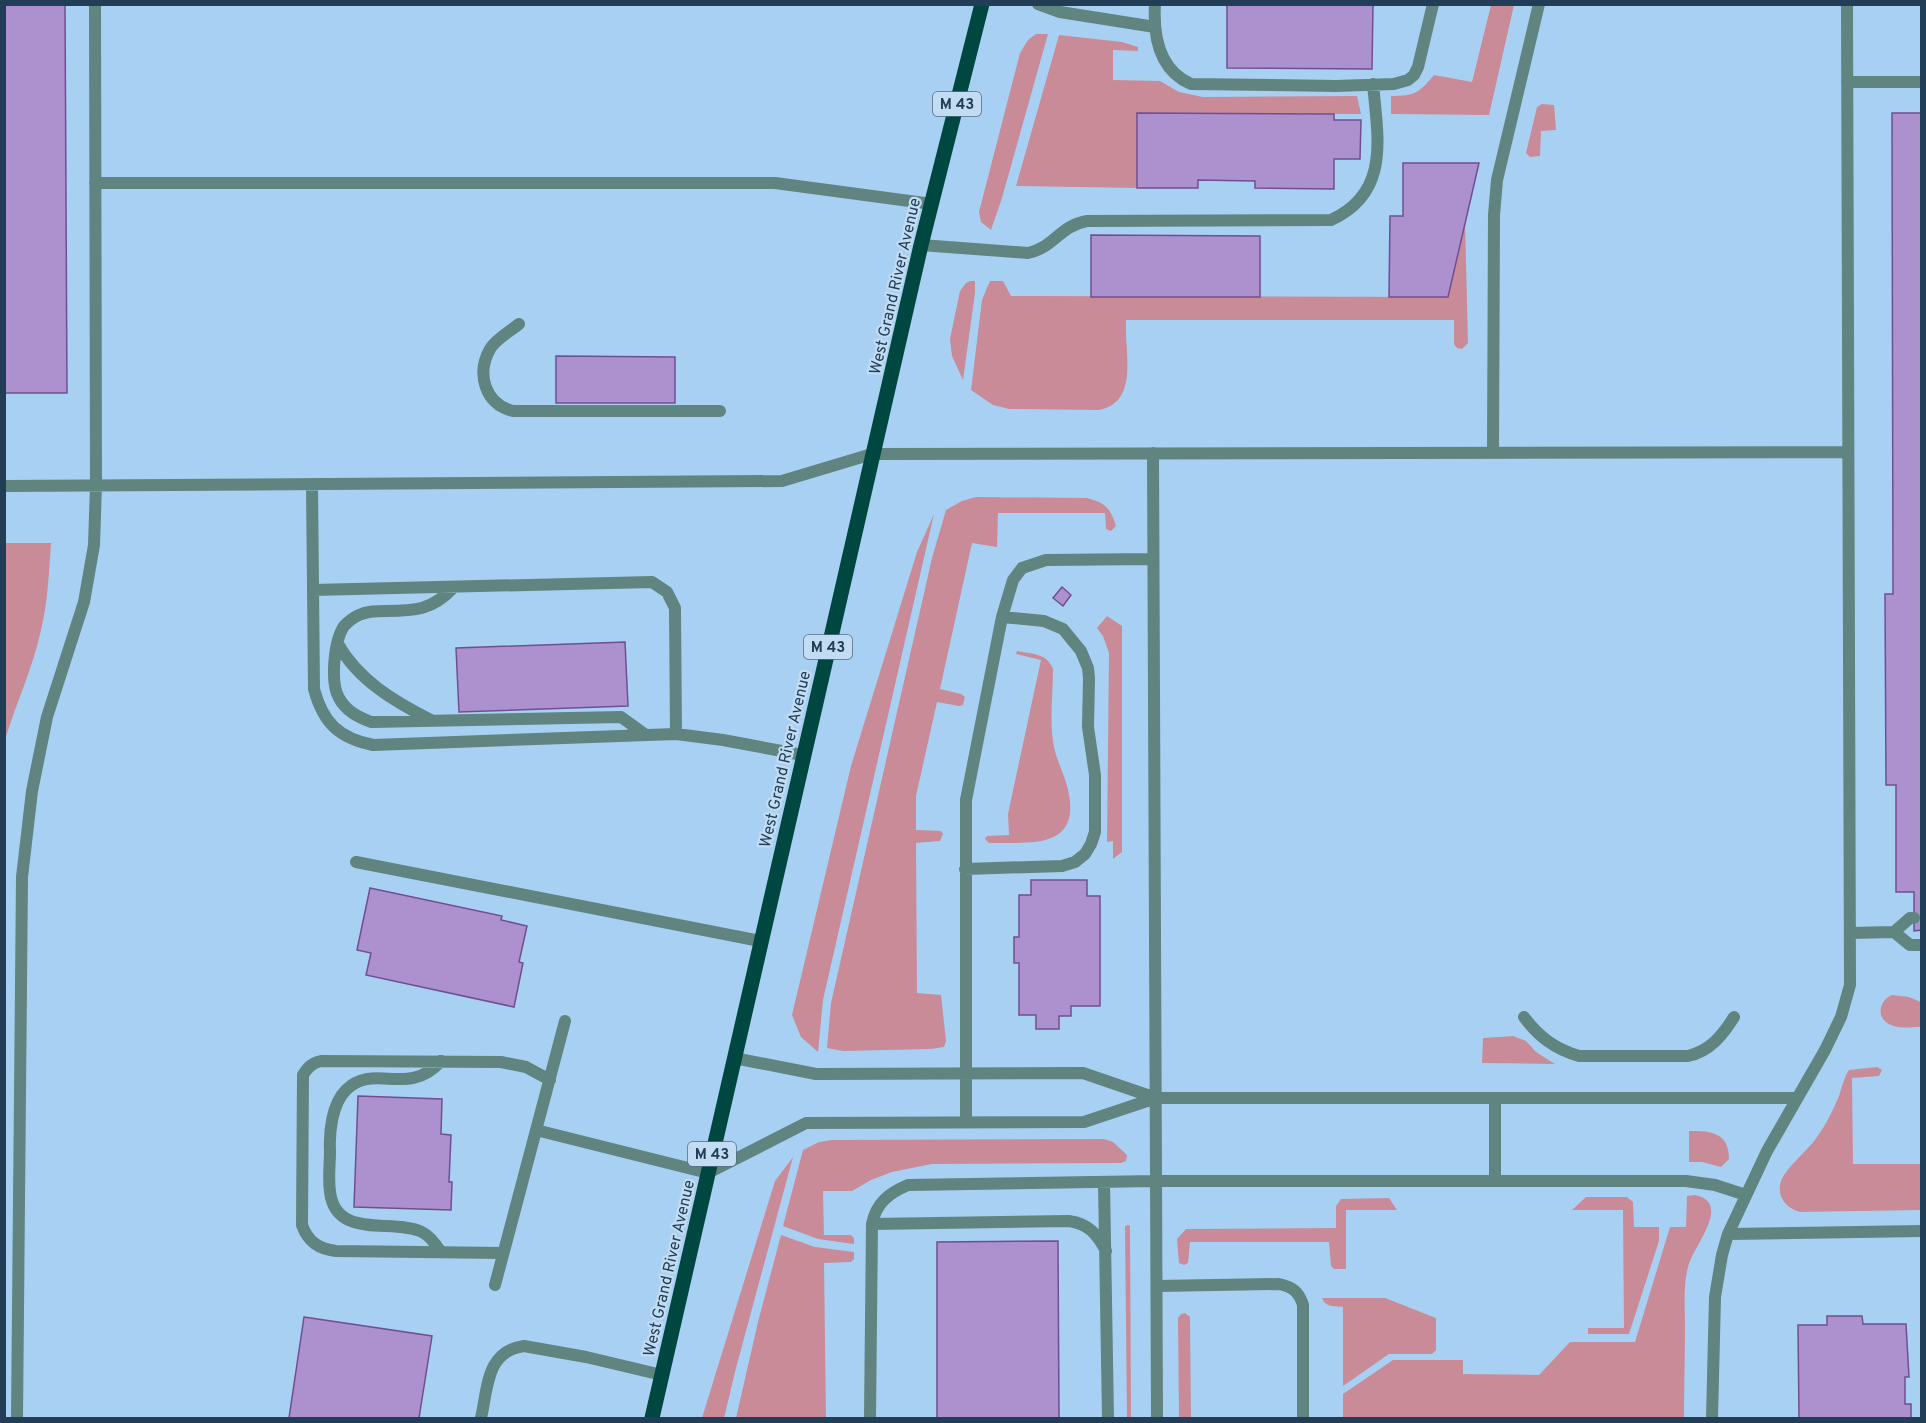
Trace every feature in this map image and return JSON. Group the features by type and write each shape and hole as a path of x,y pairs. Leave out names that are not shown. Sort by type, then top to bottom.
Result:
{"main road":[{"name":"West Grand River Avenue","path":"652,1419 872,454 921,245 982,4"}],"lane":[{"path":"17,1419 22,877 32,791 47,717 84,602 94,545 96,485 95,4"},
{"path":"1038,4 1060,12 1155,27"},
{"path":"1155,4 1155,27 1160,52 1173,73 1182,80 1191,84 1336,86 1401,83 1414,75 1433,4"},
{"path":"1492,453 1494,215 1497,180 1539,4"},
{"path":"1712,1419 1715,1297 1728,1234 1767,1151 1841,1017 1850,985 1847,4"},
{"path":"1847,82 1922,82"},
{"path":"921,245 1028,253 1050,244 1069,226 1086,221 1330,220 1355,206 1373,180 1377,163 1377,125 1373,84"},
{"path":"95,183 775,183 932,204"},
{"path":"519,324 496,341 485,361 485,385 489,396 503,409 513,411 720,411"},
{"path":"4,486 782,481 872,454 1848,452"},
{"path":"1153,453 1157,1419"},
{"path":"312,484 314,689 318,705 326,718 347,737 374,745 676,734 803,755"},
{"path":"966,1122 966,800 1002,617 1013,580 1022,568 1046,560 1153,559"},
{"path":"313,590 453,588 643,581 660,586 667,592 675,608 676,734"},
{"path":"453,588 433,605 420,609 359,614 344,627 338,644 334,685 347,709 371,722 621,717 646,735"},
{"path":"965,869 1062,866 1075,862 1085,854 1095,832 1095,775 1088,727 1089,678 1085,660 1073,639 1063,629 1044,621 1002,617"},
{"path":"338,644 346,658 363,676 393,699 435,721"},
{"path":"356,862 760,940"},
{"path":"1850,933 1894,932 1910,918 1914,918"},
{"path":"1894,932 1910,945 1922,945"},
{"path":"1524,1017 1544,1040 1566,1052 1580,1056 1688,1056 1698,1053 1718,1040 1734,1017"},
{"path":"495,1285 565,1021"},
{"path":"734,1058 816,1074 1083,1073 1156,1098"},
{"path":"503,1253 326,1250 310,1240 302,1226 303,1075 308,1067 321,1061 501,1062 538,1072 550,1080"},
{"path":"440,1251 424,1233 411,1227 357,1224 340,1212 333,1203 330,1193 329,1146 335,1108 346,1090 364,1080 420,1078 432,1072 441,1061"},
{"path":"536,1130 708,1173 806,1123 1084,1122 1156,1098 1797,1098"},
{"path":"1495,1098 1495,1181"},
{"path":"870,1419 872,1224 874,1213 883,1201 894,1191 908,1185 1156,1181 1686,1181 1715,1185 1746,1195"},
{"path":"1104,1182 1108,1419"},
{"path":"872,1224 1069,1221 1090,1228 1100,1239 1106,1251"},
{"path":"1728,1234 1922,1231"},
{"path":"1157,1286 1280,1284 1289,1286 1297,1292 1303,1305 1303,1419"},
{"path":"481,1419 493,1366 498,1357 514,1347 524,1346 586,1357 662,1374"}],"shaded area":[{"path":"1491,5 1514,5 1489,115 1391,114 1391,96 1416,92 1434,75 1472,82"},
{"path":"1036,34 1048,34 991,230 981,222 979,212 1020,53 1028,40"},
{"path":"1059,35 1122,42 1138,47 1138,51 1113,50 1113,80 1160,81 1179,92 1203,97 1357,96 1361,114 1137,113 1137,188 1016,186"},
{"path":"1542,104 1554,105 1556,130 1541,131 1540,156 1530,157 1526,153 1537,107"},
{"path":"1465,222 1468,343 1462,349 1457,348 1454,344 1454,320 1126,320 1127,374 1120,397 1112,405 1099,410 1009,409 993,405 971,390 982,300 990,281 1003,281 1011,296 1448,297"},
{"path":"970,281 975,281 975,293 963,380 952,356 950,339 960,291"},
{"path":"976,497 1087,498 1106,507 1116,526 1111,531 1106,529 1105,513 998,513 997,547 972,543 940,689 965,697 963,705 959,706 937,702 916,796 916,830 941,831 943,834 940,841 916,843 917,993 941,995 946,1041 944,1047 931,1049 843,1051 827,1048 831,1003 932,558 946,510 962,501"},
{"path":"934,514 823,1000 818,1052 801,1037 792,1015 851,766 917,552"},
{"path":"5,543 51,543 47,597 41,630 34,658 5,740"},
{"path":"1107,616 1122,626 1122,852 1113,859 1113,841 1107,842 1109,653 1103,636 1097,628"},
{"path":"1017,651 1043,657 1053,669 1051,718 1053,738 1055,753 1067,784 1070,810 1067,824 1059,833 1048,839 1035,842 989,843 985,839 987,836 1009,835 1008,814 1041,660 1016,654"},
{"path":"1892,995 1909,997 1921,1002 1921,1027 1895,1026 1883,1019 1882,1006 1884,1001"},
{"path":"1513,1036 1526,1041 1536,1052 1555,1064 1482,1063 1483,1038"},
{"path":"1877,1067 1882,1070 1879,1076 1852,1078 1853,1164 1921,1164 1921,1210 1800,1212 1791,1208 1780,1195 1780,1185 1785,1173 1823,1128 1849,1070"},
{"path":"1689,1131 1711,1133 1722,1138 1726,1143 1729,1159 1721,1167 1702,1162 1689,1162"},
{"path":"1104,1139 1113,1142 1127,1155 1126,1161 1121,1163 932,1164 892,1172 852,1191 823,1191 824,1235 851,1235 854,1238 854,1244 818,1239 783,1226 803,1150 819,1142 832,1140"},
{"path":"793,1157 724,1418 702,1418 775,1181"},
{"path":"1695,1195 1706,1200 1711,1207 1711,1216 1691,1258 1685,1282 1684,1418 1343,1418 1343,1394 1393,1360 1463,1360 1463,1374 1539,1375 1570,1342 1635,1342 1670,1227 1686,1227 1687,1196"},
{"path":"1586,1197 1627,1197 1633,1202 1634,1227 1659,1227 1659,1241 1629,1334 1588,1334 1588,1328 1624,1328 1623,1210 1572,1210"},
{"path":"1389,1198 1397,1210 1346,1210 1346,1269 1334,1269 1331,1266 1329,1242 1190,1242 1188,1263 1184,1265 1179,1263 1177,1239 1186,1229 1336,1228 1336,1206 1341,1199"},
{"path":"1125,1226 1130,1226 1131,1418 1127,1418"},
{"path":"781,1235 815,1247 854,1252 854,1259 851,1262 824,1263 826,1418 736,1418 758,1322"},
{"path":"1322,1298 1385,1298 1436,1318 1436,1350 1432,1354 1389,1354 1343,1386 1343,1307 1328,1305"},
{"path":"1185,1313 1190,1317 1191,1418 1179,1418 1178,1318"}],"building":[{"path":"4,4 65,4 67,393 4,393"},
{"path":"1227,4 1373,4 1372,69 1227,68"},
{"path":"1137,113 1334,114 1334,120 1361,120 1360,159 1334,159 1334,189 1255,188 1255,181 1198,180 1198,188 1137,188"},
{"path":"1892,113 1922,113 1922,930 1914,931 1914,892 1896,892 1896,785 1886,785 1885,594 1893,594"},
{"path":"1403,163 1479,163 1448,297 1389,297 1390,216 1403,216"},
{"path":"1091,235 1260,236 1260,297 1091,297"},
{"path":"556,356 675,357 675,403 556,403"},
{"path":"1062,587 1071,595 1063,606 1053,598"},
{"path":"625,642 628,706 459,712 456,648"},
{"path":"1031,880 1087,880 1087,896 1100,896 1100,1006 1071,1006 1071,1016 1059,1016 1059,1029 1036,1029 1036,1015 1019,1015 1019,963 1014,963 1014,937 1019,937 1019,895 1031,895"},
{"path":"370,888 502,916 501,920 527,926 519,962 523,963 514,1007 366,975 371,953 357,950"},
{"path":"358,1096 442,1099 441,1134 451,1135 449,1182 452,1182 451,1210 354,1207"},
{"path":"1058,1241 1059,1418 937,1418 937,1242"},
{"path":"1827,1316 1862,1316 1863,1324 1906,1324 1909,1377 1905,1377 1905,1404 1911,1404 1911,1418 1799,1418 1798,1325 1827,1325"},
{"path":"304,1317 432,1336 419,1418 289,1418"}]}
